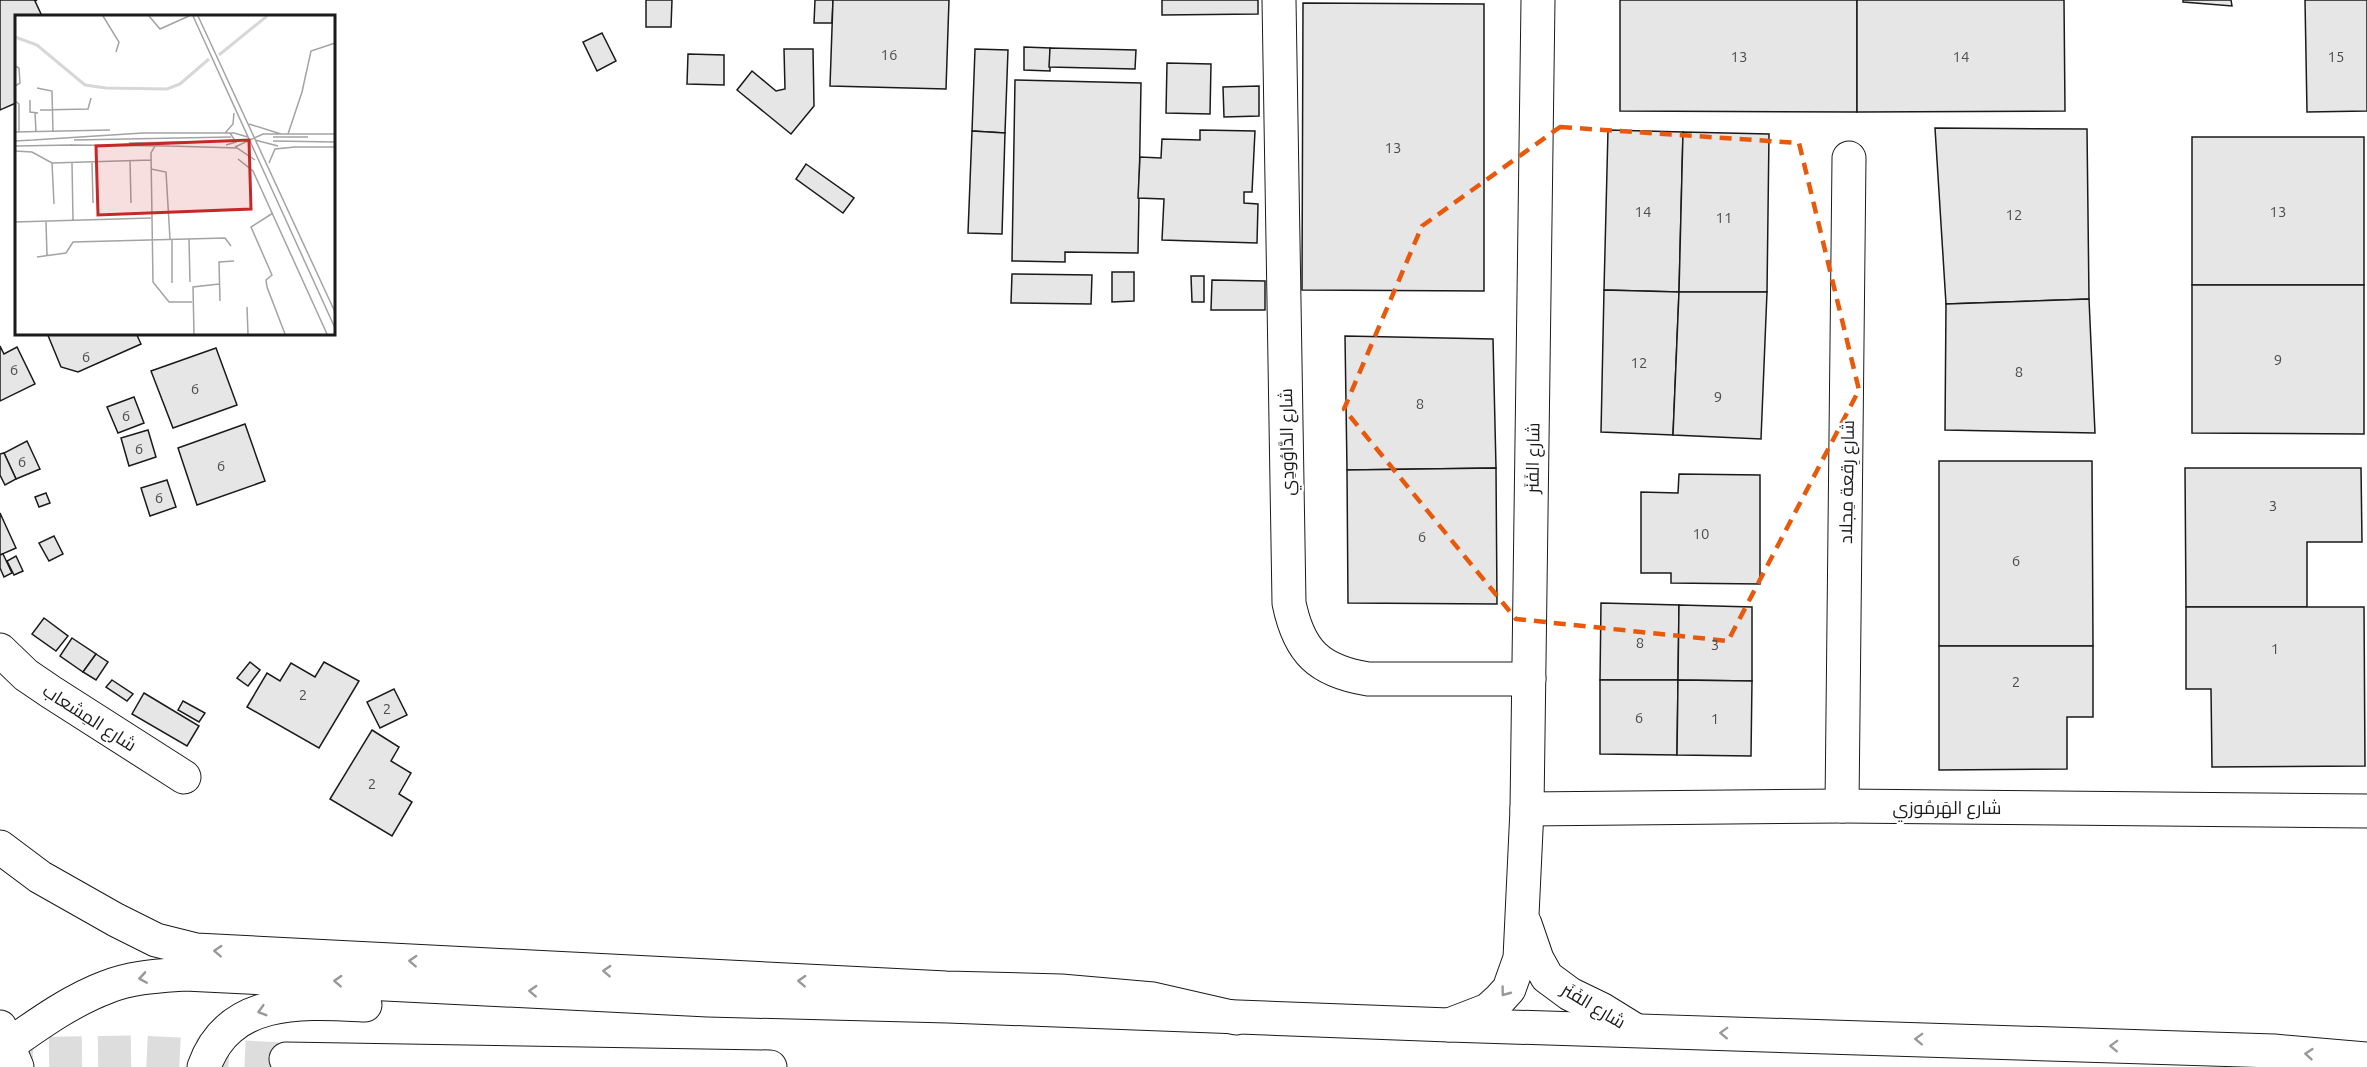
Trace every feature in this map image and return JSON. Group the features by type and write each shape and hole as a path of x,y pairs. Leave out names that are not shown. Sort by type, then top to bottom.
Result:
{"main road":[{"name":"شارع الدَّاوُودِي","path":"1279,0 1289,603 1294,627 1305,648 1322,664 1344,675 1368,679 1529,679"},
{"name":"شارع الفَنَر","path":"1449,1025 1488,1010 1509,989 1520,958 1527,809 1538,0"},
{"name":"شارع رِقعة مِجلاد","path":"1842,806 1849,158"},
{"name":"شارع المِشعاب","path":"0,650 26,675 184,777"},
{"name":"شارع الهَرمُوزي","path":"1527,809 1842,806 2367,811"},
{"path":"0,847 40,877 116,920 156,940 196,950 1061,992 1153,999 1236,1018"},
{"name":"شارع الفَنَر","path":"1523,916 1537,959 1547,977 1570,994 1601,1009 1635,1030"},
{"path":"6,1048 64,1008 107,987 142,977 184,975 708,1000 948,1005 1236,1018 2274,1051 2367,1059"},
{"path":"204,1067 209,1053 222,1034 239,1020 260,1010 307,1004 784,1022 894,1015 948,1005"},
{"path":"286,1059 770,1067"}],"highlighted area":[{"path":"1560,127 1799,143 1859,390 1728,641 1516,619 1344,409 1422,226"}],"building":[{"path":"0,0 37,0 35,1 42,15 15,15 15,103 0,110"},
{"path":"646,0 672,0 671,27 646,27"},
{"path":"815,0 833,0 832,23 814,23"},
{"path":"833,0 949,0 946,89 830,86"},
{"path":"1162,0 1258,0 1258,14 1162,15"},
{"path":"1620,0 1857,0 1857,112 1620,111"},
{"path":"1857,0 2064,0 2065,111 1857,112"},
{"path":"2183,0 2231,0 2232,6 2183,2"},
{"path":"2305,0 2367,0 2367,111 2307,112"},
{"path":"1303,3 1484,4 1484,291 1302,290"},
{"path":"602,33 616,61 597,71 583,42"},
{"path":"1024,47 1050,48 1050,71 1024,70"},
{"path":"1050,48 1136,50 1135,69 1049,67"},
{"path":"784,49 813,49 814,106 791,134 737,90 752,71 776,91 785,89"},
{"path":"975,49 1008,50 1005,133 972,131"},
{"path":"688,54 724,55 724,85 687,84"},
{"path":"1167,63 1211,64 1210,114 1166,113"},
{"path":"1015,80 1141,83 1138,253 1065,252 1065,262 1012,261"},
{"path":"1259,86 1259,116 1224,117 1223,87"},
{"path":"1935,128 2087,129 2089,299 1946,304"},
{"path":"1200,130 1255,131 1252,192 1244,192 1244,203 1258,204 1257,243 1162,240 1164,199 1138,198 1140,157 1161,158 1162,139 1200,140"},
{"path":"1608,130 1683,132 1679,292 1604,290"},
{"path":"972,131 1005,133 1002,234 968,233"},
{"path":"1683,132 1769,134 1767,292 1679,292"},
{"path":"2192,137 2364,137 2364,285 2192,285"},
{"path":"806,164 854,198 843,213 796,179"},
{"path":"1112,272 1134,272 1134,301 1112,302"},
{"path":"1012,274 1092,275 1091,304 1011,303"},
{"path":"1191,276 1204,276 1204,302 1192,302"},
{"path":"1212,280 1265,281 1265,310 1211,310"},
{"path":"2192,285 2364,285 2364,434 2192,433"},
{"path":"1604,290 1679,292 1673,435 1601,432"},
{"path":"1679,292 1767,292 1761,439 1673,435"},
{"path":"2089,299 2095,433 1945,430 1946,304"},
{"path":"47,334 136,334 141,344 78,372 61,367"},
{"path":"1345,336 1493,339 1496,468 1347,470"},
{"path":"0,346 4,354 17,347 35,384 0,401"},
{"path":"216,348 237,405 173,428 151,371"},
{"path":"134,397 144,423 118,433 107,407"},
{"path":"245,424 265,481 197,505 178,448"},
{"path":"148,430 156,457 129,466 121,438"},
{"path":"27,441 40,469 16,479 4,453"},
{"path":"4,453 16,479 5,485 0,475 0,454"},
{"path":"1939,461 2092,461 2093,646 1939,646"},
{"path":"1496,468 1497,604 1348,603 1347,470"},
{"path":"2185,468 2361,468 2362,542 2307,542 2307,607 2186,607"},
{"path":"1679,474 1760,475 1760,584 1671,583 1671,573 1641,573 1641,492 1678,493"},
{"path":"167,480 176,507 150,516 141,488"},
{"path":"46,493 50,503 39,507 35,497"},
{"path":"0,513 16,548 0,555"},
{"path":"54,536 63,554 49,561 39,543"},
{"path":"3,554 12,573 4,577 0,568 0,555"},
{"path":"16,556 23,571 14,575 7,561"},
{"path":"1601,603 1679,605 1678,680 1600,680"},
{"path":"1679,605 1752,607 1752,681 1678,680"},
{"path":"2186,607 2364,607 2365,766 2212,767 2211,689 2186,689"},
{"path":"44,618 68,636 56,651 32,634"},
{"path":"72,638 96,654 83,672 60,656"},
{"path":"1939,646 2093,646 2093,717 2067,717 2067,769 1939,770"},
{"path":"96,654 108,662 96,680 83,672"},
{"path":"250,662 260,670 248,686 237,678"},
{"path":"324,662 359,681 319,748 247,707 267,673 280,681 291,663 315,677"},
{"path":"112,680 133,694 127,701 106,687"},
{"path":"1600,680 1678,680 1677,755 1600,754"},
{"path":"1678,680 1752,681 1751,756 1677,755"},
{"path":"394,689 407,715 380,728 367,702"},
{"path":"144,693 199,726 187,746 132,714"},
{"path":"183,701 205,713 199,722 178,710"},
{"path":"372,730 399,747 391,761 411,773 399,794 412,802 392,836 330,799"}],"tunnel":[{"path":"0,1054 139,1052 286,1059"}]}
